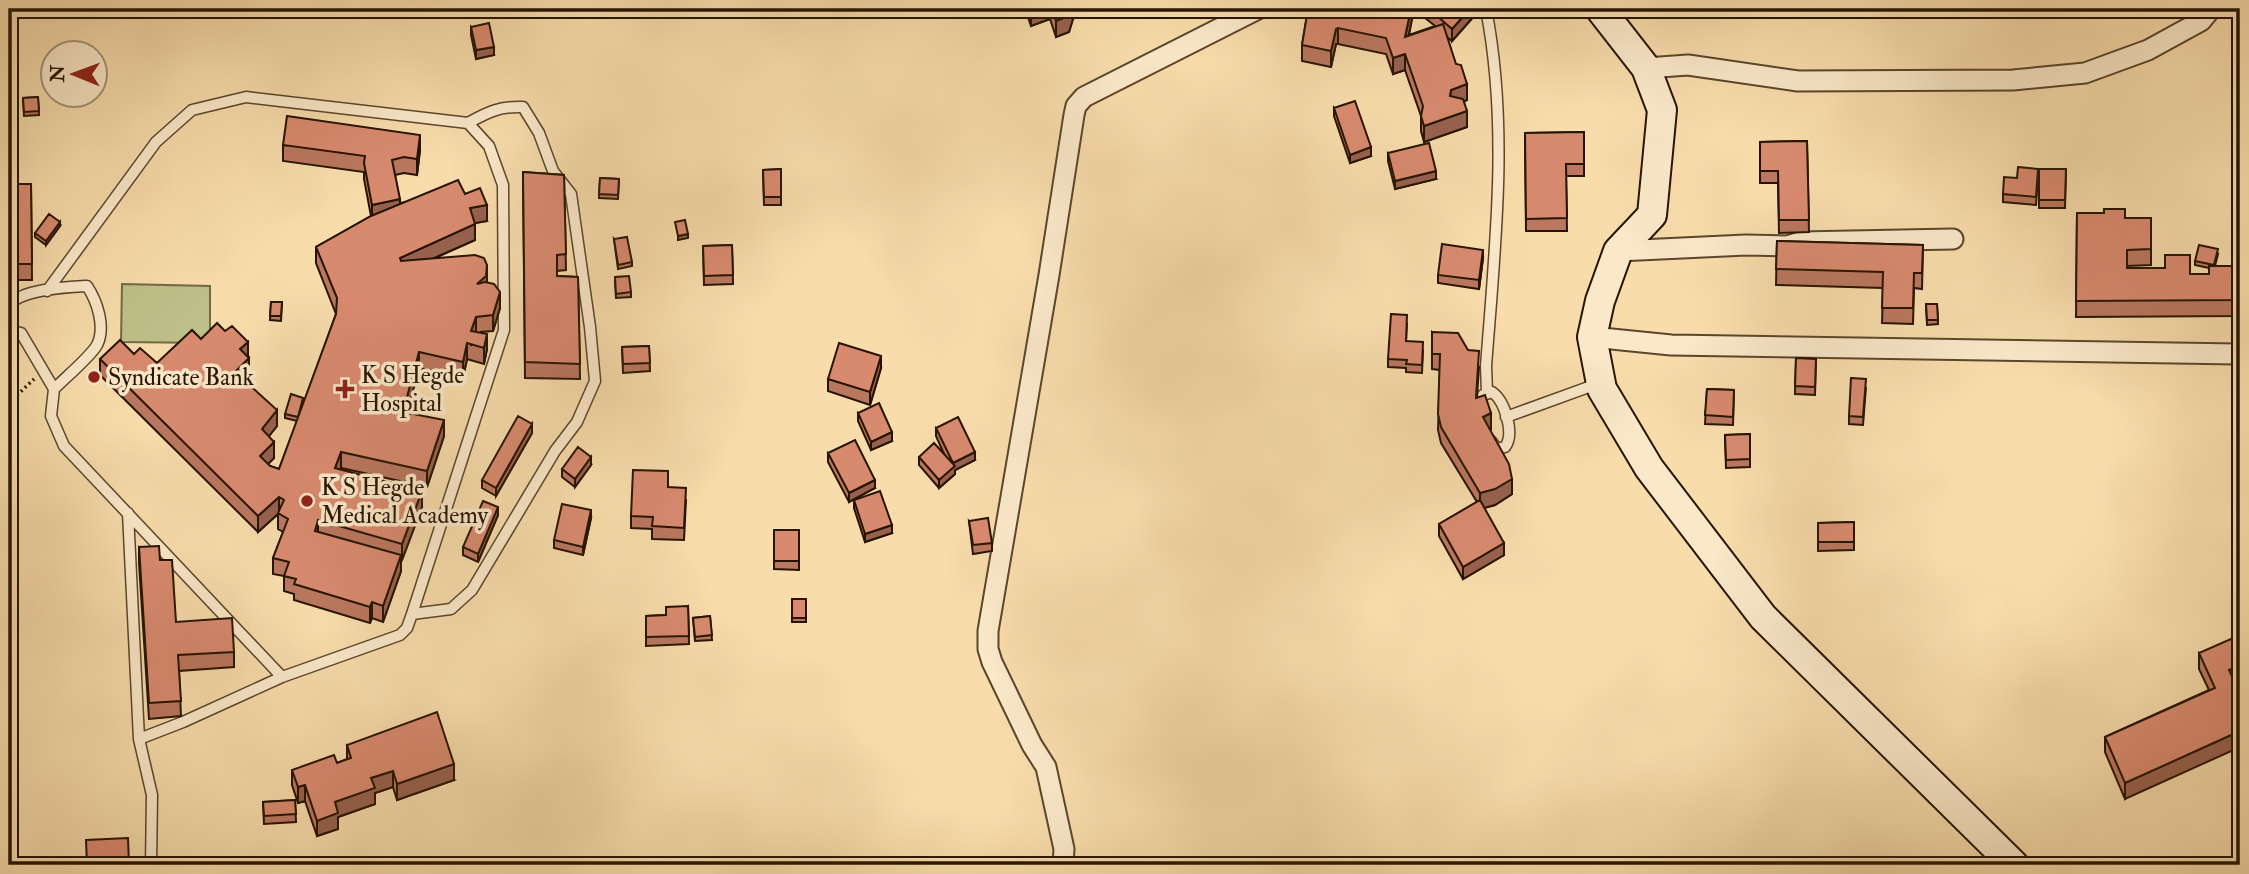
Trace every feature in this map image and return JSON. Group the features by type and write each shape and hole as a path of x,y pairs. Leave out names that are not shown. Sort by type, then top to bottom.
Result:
{"main road":[{"path":"1601,9 1646,68 1662,110 1651,215 1618,251 1600,301 1592,337 1602,389 1649,468 1763,617 2014,865"}],"street":[{"path":"1063,865 1064,849 1050,779 992,662 988,649 988,631 1049,275 1073,115 1076,106 1084,97 1258,9"},
{"path":"1646,68 1688,65 1798,81 2013,80 2085,73 2148,50 2201,21 2211,9"},
{"path":"1618,251 1746,245 1787,246 1800,242 1953,239"},
{"path":"1592,337 1671,345 2238,354"}],"lane":[{"path":"1486,9 1497,86 1499,187 1486,366 1488,393"},
{"path":"47,290 156,142 192,110 246,97 468,123 488,112 505,107 523,107 538,132 553,171 571,194 595,381 577,422 555,451 472,590 451,609 412,614"},
{"path":"139,739 282,677 400,635 407,628 504,330 503,185 489,146 468,123"},
{"path":"9,305 15,298 65,287 87,286 97,301 100,330 97,345 54,389"},
{"path":"9,330 21,332 54,389 51,416 64,446 282,677"},
{"path":"1506,417 1601,383"},
{"path":"1479,404 1480,397 1488,393 1494,393 1499,398 1510,436 1506,447 1494,447 1487,431"},
{"path":"128,513 139,739 152,795 150,865"}],"path":[{"path":"9,403 43,370"}],"green space":[{"path":"122,284 210,286 210,343 121,342"}],"building":[{"path":"1052,9 1071,9 1069,16 1056,21"},
{"path":"1308,9 1411,9 1405,37 1443,24 1456,64 1461,65 1467,84 1451,90 1450,96 1463,99 1467,111 1424,126 1421,116 1423,106 1405,54 1393,58 1386,38 1338,28 1331,51 1302,45"},
{"path":"1429,9 1470,9 1452,29"},
{"path":"489,23 494,47 476,50 471,27"},
{"path":"38,97 39,111 24,112 23,98"},
{"path":"1355,101 1371,147 1350,155 1334,108"},
{"path":"287,116 420,135 417,159 404,157 392,160 400,199 372,205 365,156 283,145"},
{"path":"1584,132 1584,164 1566,164 1567,218 1526,219 1525,133"},
{"path":"1807,141 1809,220 1779,220 1778,171 1760,171 1760,142"},
{"path":"1429,143 1436,171 1395,181 1388,153"},
{"path":"2018,167 2038,169 2036,197 2003,194 2004,177 2017,178"},
{"path":"781,169 781,197 764,197 763,170"},
{"path":"2039,169 2066,169 2065,200 2039,200"},
{"path":"523,172 564,175 566,254 557,255 557,276 578,277 580,364 525,362"},
{"path":"600,178 619,179 618,195 599,194"},
{"path":"458,180 465,194 480,188 487,205 470,208 475,224 400,258 401,261 475,255 484,258 487,265 486,276 477,284 494,284 500,292 493,315 476,317 471,331 487,334 484,348 467,343 463,362 419,352 403,412 444,420 427,471 341,452 335,468 422,491 402,544 318,520 315,531 401,555 383,606 372,602 370,607 294,584 296,579 284,576 289,562 273,558 288,519 278,513 284,500 279,497 258,516 100,359 120,340 134,354 140,348 157,363 192,330 201,339 217,323 225,331 232,326 248,342 240,349 249,358 235,372 277,410 262,429 274,442 260,456 270,466 279,469 336,314 337,298 316,247 371,216"},
{"path":"9,184 31,184 32,264 9,264"},
{"path":"2104,209 2125,209 2125,218 2151,218 2151,249 2127,250 2127,268 2165,268 2165,255 2190,255 2190,274 2209,274 2209,266 2240,266 2240,300 2076,301 2077,213 2104,213"},
{"path":"49,214 60,222 46,241 35,233"},
{"path":"685,220 688,234 678,236 675,222"},
{"path":"627,237 632,262 618,265 614,239"},
{"path":"1777,241 1923,245 1922,273 1914,273 1913,308 1882,308 1883,272 1776,269"},
{"path":"1442,244 1483,250 1479,280 1438,275"},
{"path":"732,245 733,275 704,276 703,246"},
{"path":"2199,245 2218,249 2214,265 2195,261"},
{"path":"629,276 631,292 616,294 615,277"},
{"path":"271,302 282,302 281,316 270,316"},
{"path":"1926,304 1937,304 1938,320 1927,320"},
{"path":"1391,314 1407,315 1406,341 1423,342 1422,365 1406,364 1407,360 1388,359"},
{"path":"1432,332 1458,333 1468,350 1479,351 1476,398 1485,395 1491,413 1483,417 1509,464 1512,479 1495,489 1480,493 1441,427 1438,414 1440,354 1432,354"},
{"path":"839,343 881,356 870,392 828,379"},
{"path":"649,346 650,363 623,364 622,347"},
{"path":"1796,358 1816,359 1815,387 1795,386"},
{"path":"1851,378 1866,379 1863,417 1849,416"},
{"path":"1707,389 1734,390 1733,417 1705,415"},
{"path":"291,394 303,398 298,417 285,414"},
{"path":"879,403 892,432 871,442 858,413"},
{"path":"518,416 532,424 496,488 482,480"},
{"path":"958,417 975,452 953,463 936,428"},
{"path":"1750,434 1750,459 1726,460 1725,435"},
{"path":"855,440 875,480 849,493 828,453"},
{"path":"934,443 955,466 939,480 919,457"},
{"path":"578,447 591,457 575,479 562,469"},
{"path":"633,470 668,471 668,487 686,488 684,528 652,526 653,517 631,516"},
{"path":"880,491 892,525 865,534 854,500"},
{"path":"1480,500 1504,543 1463,567 1439,524"},
{"path":"483,501 498,507 478,554 463,547"},
{"path":"562,504 591,510 583,547 554,540"},
{"path":"988,518 992,543 973,545 969,521"},
{"path":"1854,522 1854,542 1818,542 1818,523"},
{"path":"774,530 799,530 799,561 774,561"},
{"path":"159,546 160,560 172,560 176,622 232,618 234,652 178,655 181,701 149,703 139,547"},
{"path":"792,599 806,599 806,618 792,618"},
{"path":"688,606 689,636 646,637 646,616 666,615 666,607"},
{"path":"710,616 712,635 695,637 693,618"},
{"path":"2240,635 2240,665 2229,670 2240,694 2240,731 2125,783 2105,737 2215,688 2199,653"},
{"path":"437,712 454,764 397,784 393,771 371,778 375,788 335,802 338,813 317,821 305,785 298,787 292,770 334,755 337,763 351,758 347,745"},
{"path":"295,800 296,814 264,816 263,802"},
{"path":"128,838 129,865 87,865 86,840"}],"place":[{"name":"Syndicate Bank","path":"94,377"},
{"name":"K S Hegde Hospital","path":"345,389"},
{"name":"K S Hegde Medical Academy","path":"307,501"}]}
